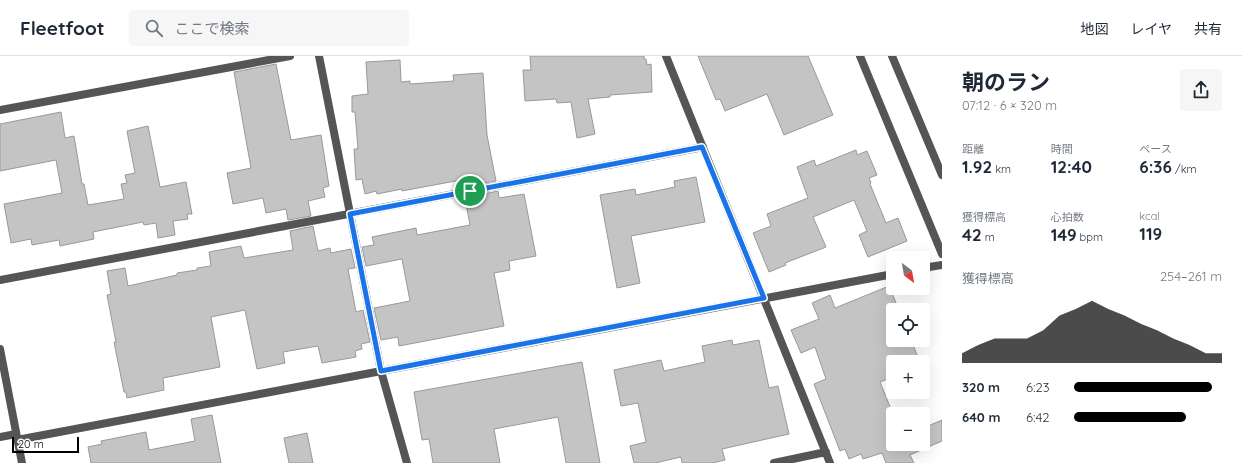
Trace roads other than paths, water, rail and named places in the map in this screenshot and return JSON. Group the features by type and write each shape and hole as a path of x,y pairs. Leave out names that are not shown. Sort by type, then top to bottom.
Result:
{"street":[{"path":"0,110 290,56"},
{"path":"319,56 381,371 407,463"},
{"path":"666,56 830,463"},
{"path":"860,56 942,254"},
{"path":"892,56 942,175"},
{"path":"0,280 702,147"},
{"path":"930,267 942,265"},
{"path":"0,438 17,437 381,371 886,275"},
{"path":"0,349 22,463"},
{"path":"774,463 826,452"}]}
